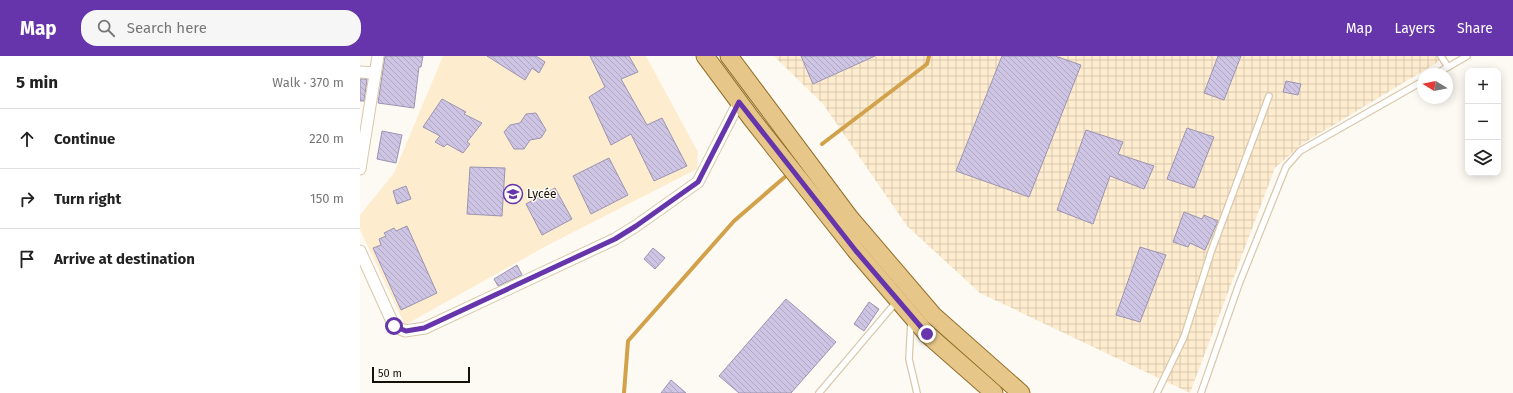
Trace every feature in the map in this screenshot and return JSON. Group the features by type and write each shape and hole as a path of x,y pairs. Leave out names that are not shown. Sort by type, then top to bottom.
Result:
{"main road":[{"path":"705,56 739,102 856,251 927,334 994,393"},
{"path":"729,56 850,218 933,315 1021,393"}],"street":[{"path":"361,164 378,56"},
{"path":"360,72 375,74"},
{"path":"360,251 394,326 406,331 424,328 615,239 692,187 698,182 739,102"}],"lane":[{"path":"1441,56 1448,67 1467,56"},
{"path":"1201,393 1240,284 1286,166 1300,151 1417,84"},
{"path":"1157,393 1184,337 1211,252 1269,96"},
{"path":"819,393 899,300"},
{"path":"911,314 909,359 917,393"}],"shaded area":[{"name":"Lycée","path":"443,56 646,56 698,152 697,169 548,245 405,325 360,230 360,215 394,173"},
{"path":"774,56 1448,56 1428,68 1417,68 1417,75 1302,144 1275,168 1190,393 980,293 907,226 823,104"}],"building":[{"path":"385,56 423,56 421,67 419,67 414,108 378,103"},
{"path":"487,56 536,56 545,62 539,73 532,68 525,80"},
{"path":"590,56 629,56 638,72 621,79 647,125 662,118 687,166 654,181 631,134 611,145 589,97 605,87"},
{"path":"801,56 875,56 813,84"},
{"path":"1002,56 1055,56 1081,65 1029,197 956,171"},
{"path":"1218,56 1241,56 1224,100 1204,93"},
{"path":"360,79 367,79 364,101 360,101"},
{"path":"1286,81 1301,84 1298,95 1283,92"},
{"path":"442,99 466,112 464,114 482,123 467,142 470,144 463,153 447,144 444,147 435,142 440,136 423,127"},
{"path":"536,113 546,130 541,138 530,140 524,149 514,149 504,132 510,125 520,123 526,114"},
{"path":"1187,128 1214,137 1194,188 1167,179"},
{"path":"1086,130 1123,142 1118,154 1154,166 1144,189 1110,176 1093,224 1057,210"},
{"path":"382,131 402,135 396,163 377,159"},
{"path":"609,158 628,195 591,214 573,176"},
{"path":"470,167 505,168 502,216 467,214"},
{"path":"406,186 411,199 397,204 393,191"},
{"path":"555,188 572,219 542,235 526,204"},
{"path":"1184,212 1202,219 1204,215 1218,221 1205,250 1190,243 1188,247 1173,242"},
{"path":"407,226 437,293 401,310 373,248 381,245 379,239 386,236 384,233 394,228 396,231"},
{"path":"1140,247 1166,255 1140,322 1116,315"},
{"path":"653,248 665,258 655,269 644,259"},
{"path":"517,265 522,275 498,286 494,279"},
{"path":"786,299 836,342 791,393 739,393 719,376"},
{"path":"869,302 879,309 864,331 854,324"},
{"path":"671,380 686,393 661,393"}],"waterway":[{"path":"822,144 927,64 929,56"},
{"path":"624,393 628,341 734,221 786,176"}],"place":[{"name":"Lycée","path":"513,194"}],"route":[{"path":"394,326 406,331 424,328 582,255 615,239 636,226 698,182 739,102 856,251 927,334"}]}
